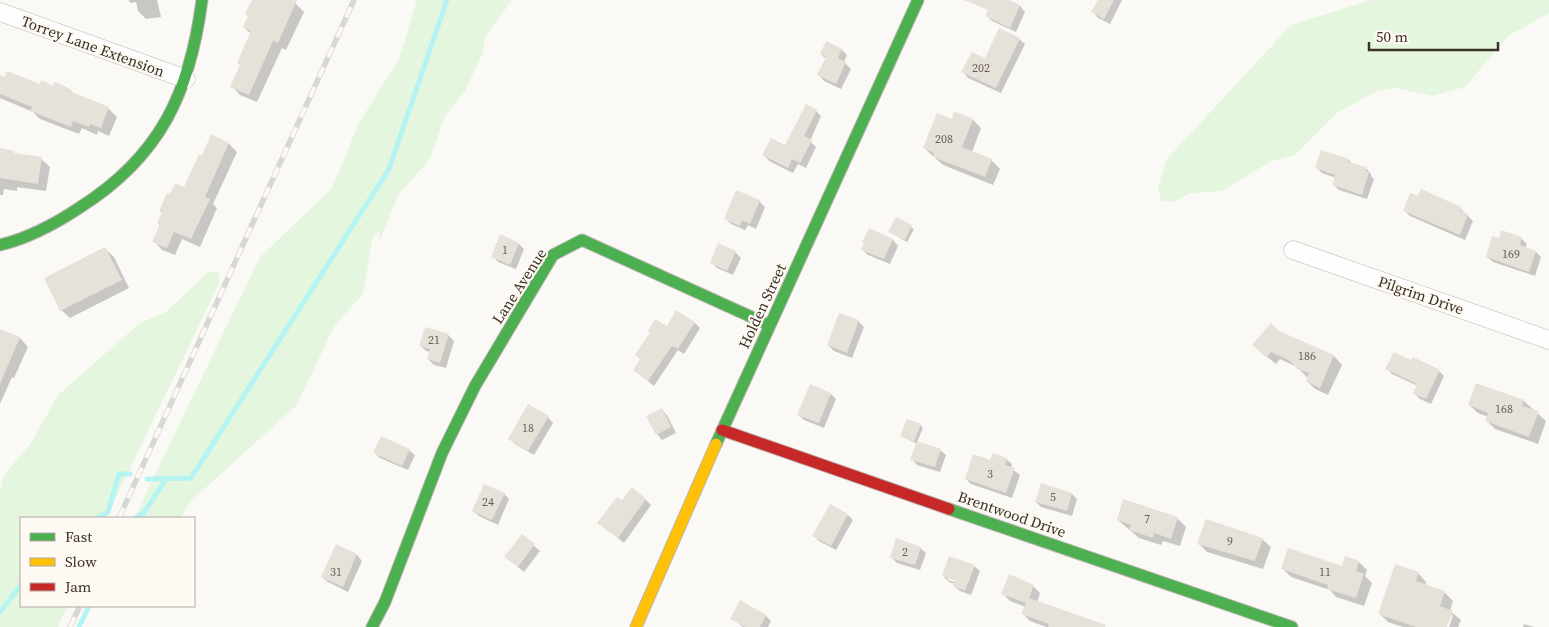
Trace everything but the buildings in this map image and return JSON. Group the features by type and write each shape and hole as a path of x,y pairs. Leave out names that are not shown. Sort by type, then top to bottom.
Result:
{"street":[{"path":"0,245 29,236 54,224 96,198 135,164 169,118 186,79 196,46 202,0"},
{"name":"Holden Street","path":"636,627 769,325 864,122 918,0"},
{"name":"Torrey Lane Extension","path":"0,12 186,79"},
{"name":"Lane Avenue","path":"372,627 385,602 442,452 474,386 553,255 582,240 630,260 769,325"},
{"name":"Pilgrim Drive","path":"1293,250 1549,340"},
{"name":"Brentwood Drive","path":"722,430 1292,627"}],"green space":[{"path":"417,0 512,0 486,36 482,55 465,91 445,116 430,159 398,195 378,245 380,232 373,235 363,294 335,325 296,406 191,501 181,517 135,517 260,257 332,188 359,123 399,59"},
{"path":"1371,0 1549,0 1549,13 1508,36 1465,87 1432,96 1396,88 1377,91 1337,113 1295,155 1271,161 1223,191 1191,193 1174,202 1161,201 1158,188 1166,160 1291,25"},
{"path":"208,272 220,273 218,286 106,517 20,517 20,607 67,607 58,627 0,627 0,493 4,475 31,443 58,395 140,323 166,312"}],"waterway":[{"path":"147,479 191,478 389,169 447,0"},
{"path":"99,517 108,512 119,474 130,474"},
{"path":"137,517 143,514 167,478"},
{"path":"0,612 20,586"},
{"path":"79,627 89,607"}],"railway":[{"path":"119,517 354,0"},
{"path":"70,627 80,607"}],"traffic: fast":[{"path":"0,245 21,239 41,230 79,208 107,188 131,167 150,144 166,120 179,93 197,34 202,0"},
{"path":"716,444 918,0"},
{"path":"372,627 385,602 442,453 475,386 553,255 582,240 769,325"},
{"path":"949,509 1292,627"}],"traffic: slow":[{"path":"636,627 716,444"}],"traffic: jam":[{"path":"722,430 949,509"}]}
